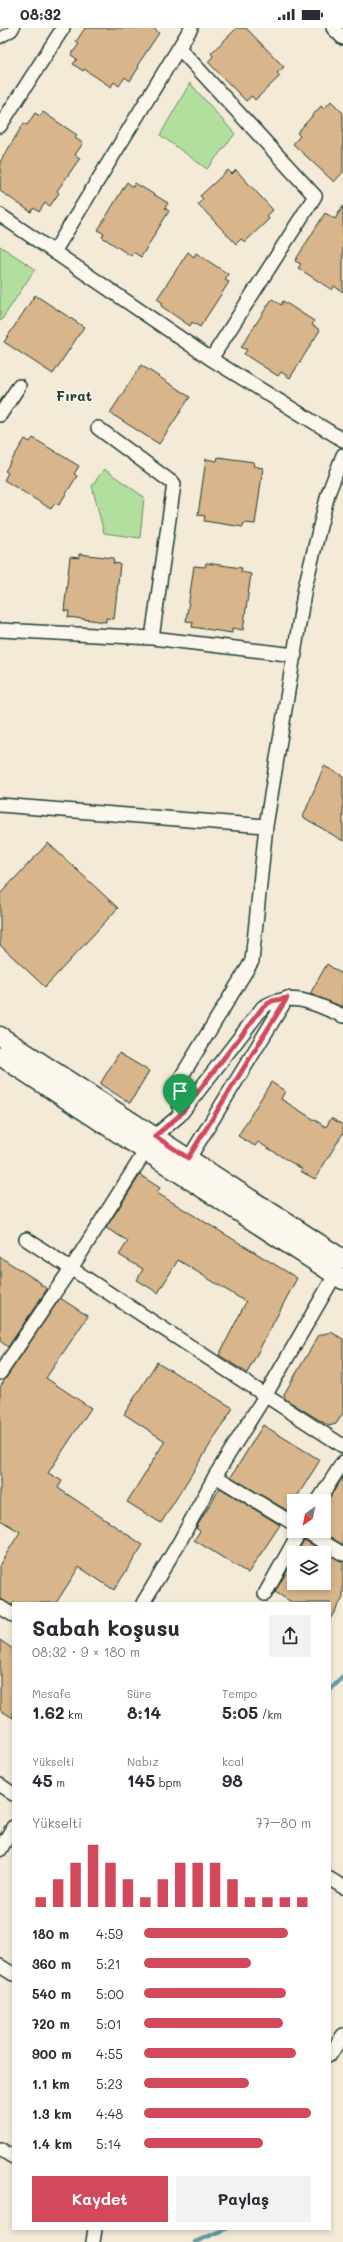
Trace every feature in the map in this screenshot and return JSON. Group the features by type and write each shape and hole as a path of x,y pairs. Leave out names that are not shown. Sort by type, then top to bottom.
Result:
{"main road":[{"path":"0,1036 150,1142 340,1271"},
{"path":"0,1056 150,1142 188,1158 340,1271"}],"street":[{"path":"0,38 12,31 14,28"},
{"path":"0,126 63,28"},
{"path":"54,252 191,28"},
{"path":"333,28 343,38"},
{"path":"179,48 315,196 211,359"},
{"path":"2,220 54,252 211,359 343,440"},
{"path":"0,415 19,386"},
{"path":"98,428 174,484 152,638"},
{"path":"180,1115 178,1082 252,961 266,826 305,587 328,494 343,455"},
{"path":"0,630 152,638 295,655"},
{"path":"0,805 266,826"},
{"path":"188,1158 287,998"},
{"path":"0,1373 72,1267 150,1142 180,1115 263,1007 272,1001 287,998 303,999 343,1016"},
{"path":"26,1239 72,1267 265,1396 343,1446"},
{"path":"144,1602 180,1541 215,1476 340,1271"},
{"path":"322,1494 343,1462"},
{"path":"215,1476 287,1520"},
{"path":"265,1594 296,1538"},
{"path":"317,1538 343,1554"},
{"path":"0,1607 12,1614"},
{"path":"0,1785 12,1793"},
{"path":"0,1850 12,1829"},
{"path":"331,1880 343,1887"},
{"path":"0,1966 12,1973"},
{"path":"331,2053 343,2035"},
{"path":"0,2149 12,2156"},
{"path":"93,2242 95,2230"}],"green space":[{"path":"190,83 235,134 207,169 160,135"},
{"path":"0,246 35,269 1,321 0,320"},
{"path":"104,469 144,497 140,538 104,533 92,486"}],"building":[{"path":"85,28 153,28 159,33 137,66 139,67 130,81 125,77 119,86 114,82 111,87 84,69 83,71 73,64 77,59 71,55 79,44 76,42"},
{"path":"237,28 246,28 284,67 277,73 280,76 255,100 252,96 246,101 208,62 213,56 211,53"},
{"path":"331,101 343,113 343,172 334,182 293,144 300,136 297,133 321,106 324,109"},
{"path":"43,112 77,135 75,138 83,143 75,155 80,158 57,191 59,193 50,206 45,203 39,212 34,208 31,212 0,191 0,162 24,123 27,125 35,113 40,116"},
{"path":"228,170 232,174 236,170 273,210 267,216 269,219 245,242 241,239 236,244 198,204 203,199 200,196"},
{"path":"127,182 133,187 135,183 168,203 165,208 169,211 141,257 133,252 131,256 102,237 104,234 98,230"},
{"path":"343,206 343,292 334,286 332,290 298,268 301,264 295,261 325,213 335,219"},
{"path":"188,252 194,257 196,253 228,274 225,280 229,282 200,327 192,322 190,326 161,306 163,303 157,299"},
{"path":"35,295 84,327 53,374 4,342"},
{"path":"272,299 281,305 283,301 314,321 312,325 320,330 290,378 281,372 278,376 244,354 247,350 241,347"},
{"path":"141,365 190,397 159,444 110,413"},
{"path":"33,438 79,466 74,474 77,476 59,505 55,503 51,509 4,480 8,473 5,471 25,439 30,442"},
{"path":"218,457 254,462 253,466 263,468 255,524 244,523 243,527 204,521 205,516 198,515 206,459 217,461"},
{"path":"79,554 114,558 113,563 120,564 114,619 106,618 106,622 68,617 69,611 64,611 70,557 79,558"},
{"path":"206,563 242,568 241,572 251,574 243,630 232,628 232,633 192,627 193,622 186,621 194,566 205,567"},
{"path":"324,766 343,776 343,841 303,817"},
{"path":"48,843 118,908 45,987 0,945 0,894"},
{"path":"327,964 343,975 343,1007 310,994"},
{"path":"119,1053 149,1071 130,1103 100,1084"},
{"path":"271,1082 285,1091 281,1099 326,1127 331,1118 343,1125 343,1133 315,1179 300,1171 302,1169 258,1142 255,1146 238,1136"},
{"path":"140,1175 160,1188 157,1193 297,1278 247,1373 219,1355 246,1302 178,1260 158,1293 137,1280 143,1269 119,1255 128,1241 106,1228"},
{"path":"0,1257 41,1283 40,1284 47,1289 8,1347 0,1341"},
{"path":"60,1298 88,1316 46,1378 91,1408 48,1473 62,1481 58,1488 143,1545 114,1590 79,1567 57,1602 12,1602 12,1605 0,1599 0,1564 20,1532 0,1520 0,1387"},
{"path":"331,1332 343,1339 343,1413 336,1424 329,1426 285,1399 284,1394 319,1335"},
{"path":"157,1362 233,1408 161,1523 127,1502 165,1441 124,1414"},
{"path":"263,1425 320,1460 299,1494 287,1494 287,1510 231,1477"},
{"path":"343,1477 343,1545 331,1538 331,1495"},
{"path":"220,1488 280,1525 248,1573 194,1540 200,1531 196,1528"},
{"path":"304,1540 315,1546 301,1546"},
{"path":"331,1555 343,1562 343,1598 331,1617 331,1602 291,1602 275,1592 287,1571 287,1590 331,1590"},
{"path":"0,1640 12,1648 12,1717 0,1710"}],"waterway":[{"path":"331,1689 343,1677"},
{"path":"195,2242 224,2230"}],"district":[{"name":"Fırat","path":"74,396"}],"route":[{"path":"287,998 188,1158 155,1136 180,1115 263,1007 272,1001 287,998"}]}
